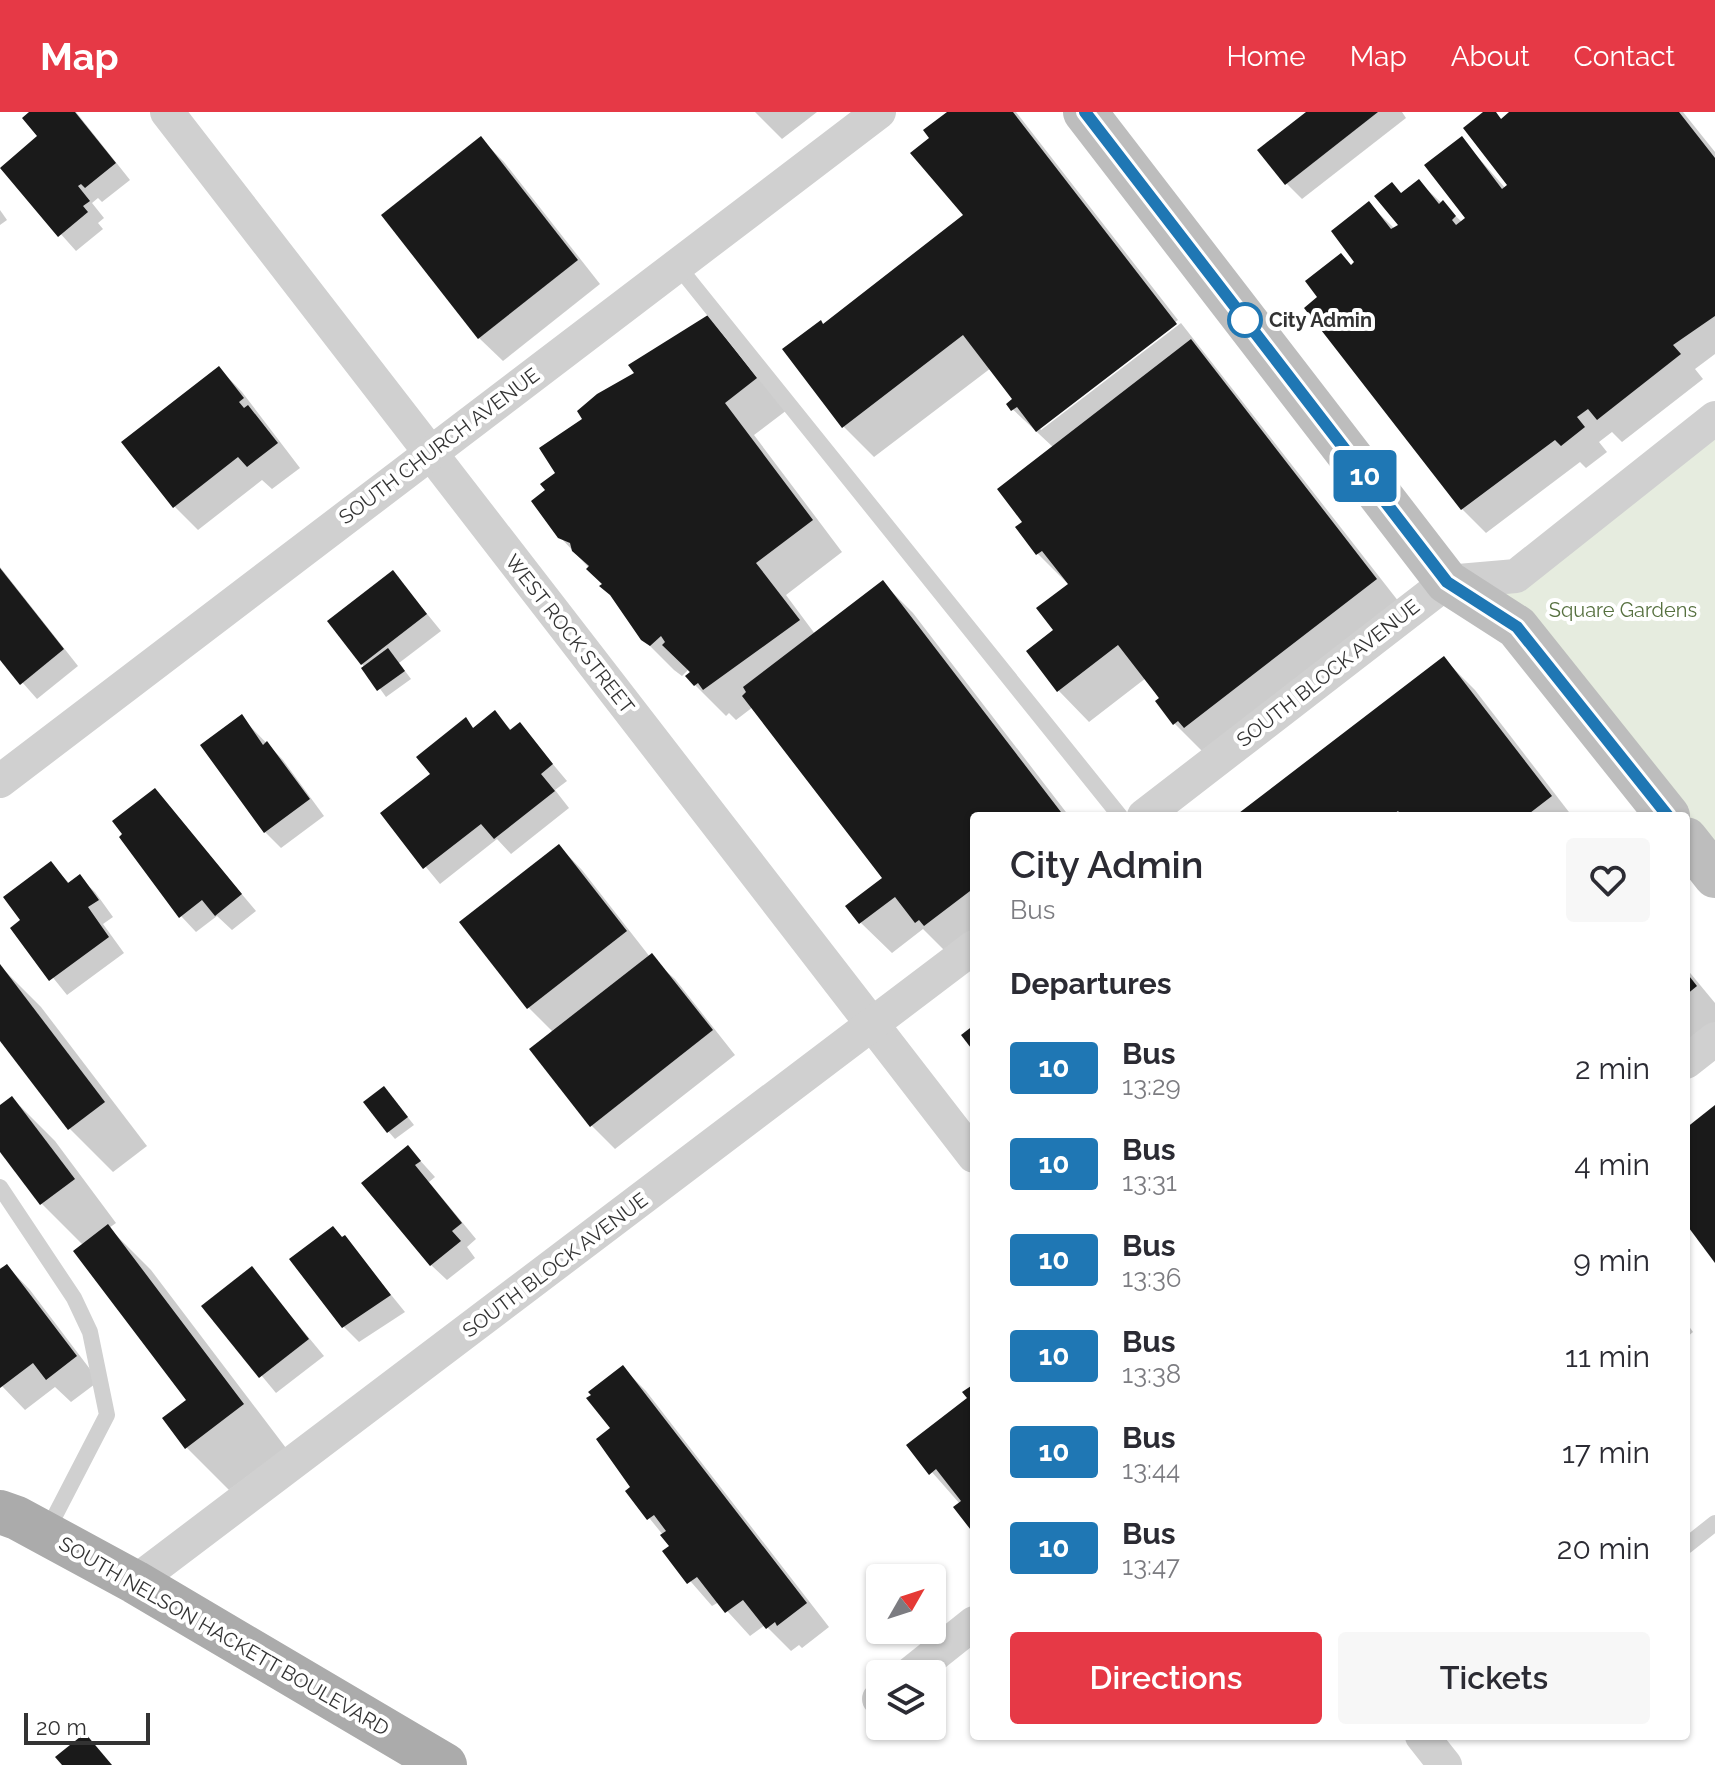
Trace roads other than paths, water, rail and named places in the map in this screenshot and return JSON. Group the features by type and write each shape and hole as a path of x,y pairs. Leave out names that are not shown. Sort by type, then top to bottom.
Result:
{"main road":[{"name":"SOUTH NELSON HACKETT BOULEVARD","path":"0,1512 46,1533 135,1582 445,1765"}],"street":[{"name":"WEST ROCK STREET","path":"167,112 970,1151"},
{"name":"SOUTH CHURCH AVENUE","path":"0,781 879,112"},
{"path":"1085,112 1447,582 1517,627 1665,812"},
{"path":"1447,582 1516,576 1715,418"},
{"name":"SOUTH BLOCK AVENUE","path":"1149,812 1447,582"},
{"path":"1690,844 1715,876"},
{"name":"SOUTH BLOCK AVENUE","path":"135,1582 970,950"},
{"path":"1690,1059 1715,1039"},
{"path":"928,1660 970,1626"}],"lane":[{"path":"677,265 1117,812"},
{"path":"0,1187 74,1298 90,1332 107,1415 46,1533"},
{"path":"1690,1543 1715,1523"}],"place":[{"name":"City Admin","path":"1245,320"}],"park label":[{"name":"Square Gardens","path":"1623,610"}]}
